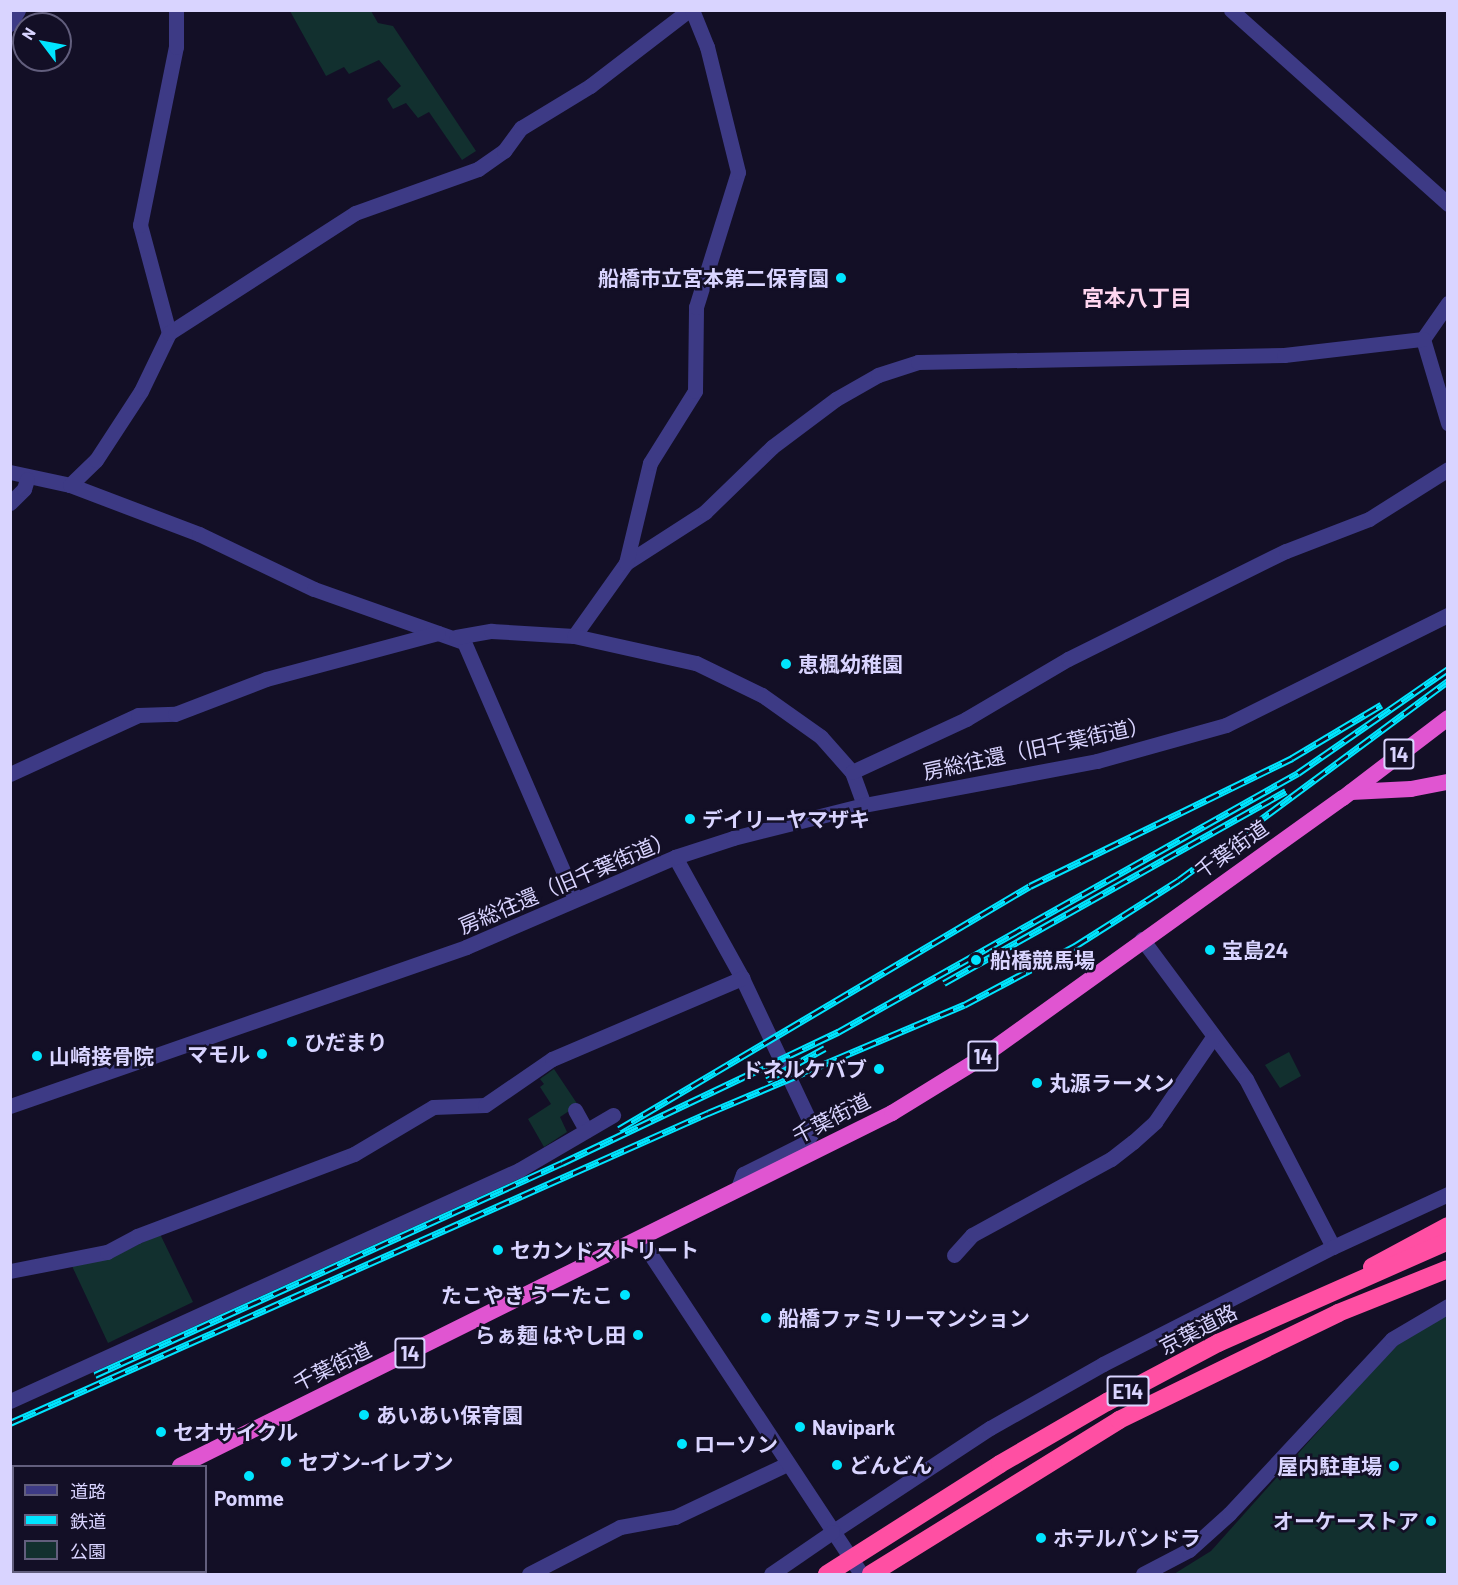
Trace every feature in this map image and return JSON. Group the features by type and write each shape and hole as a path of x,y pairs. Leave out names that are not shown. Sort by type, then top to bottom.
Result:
{"highway":[{"name":"千葉街道","path":"184,1465 641,1240 738,1188 857,1132 960,1071 1351,792 1448,718"},
{"path":"1351,792 1411,789 1448,782"},
{"path":"1329,1291 1448,1226"},
{"name":"京葉道路","path":"827,1575 904,1523 1107,1402 1218,1343 1329,1291 1448,1241"},
{"name":"E14","path":"871,1575 1119,1420 1327,1318 1448,1269"}],"street":[{"path":"10,24 18,10"},
{"path":"169,333 140,225 176,47 176,10"},
{"path":"70,485 96,460 115,431 141,391 169,333 355,213 478,169 504,151 521,128 590,86 690,10 707,47 738,172 696,307 695,391 650,463 626,563"},
{"path":"1231,10 1448,204"},
{"path":"574,636 626,563 705,512 772,447 836,399 878,375 918,362 1284,356 1423,339 1448,303"},
{"path":"1423,339 1447,422"},
{"path":"852,772 966,719 1068,659 1286,551 1370,519 1448,469"},
{"path":"10,472 27,479 70,485 199,534 314,589 456,637 470,650 575,899"},
{"path":"10,503 24,489 27,479"},
{"name":"房総往還（旧千葉街道）","path":"10,1106 345,992 466,947 675,857 864,805 1067,768 1226,725 1448,615"},
{"path":"456,637 491,631 574,636 696,663 735,680 821,737 841,755 852,772 864,805"},
{"path":"10,774 138,715 175,714 276,676 440,632"},
{"path":"675,857 742,978 814,1130 805,1143 743,1174 738,1188"},
{"path":"1142,939 1246,1079 1333,1247"},
{"path":"10,1271 107,1252 137,1236 354,1154 433,1107 485,1105 552,1059 742,978"},
{"path":"954,1255 972,1235 1111,1160 1133,1142 1155,1122 1213,1037"},
{"path":"575,1110 586,1130"},
{"path":"10,1401 519,1170 613,1115"},
{"path":"771,1575 990,1428 1103,1364 1333,1247 1448,1194"},
{"path":"641,1240 861,1575"},
{"path":"1143,1575 1189,1550 1229,1514 1392,1338 1448,1306"},
{"path":"528,1575 620,1527 675,1517 787,1464"}],"green space":[{"path":"290,11 371,11 378,23 393,26 476,151 462,160 429,112 418,118 406,103 393,109 387,99 401,86 379,60 349,74 344,67 326,76"},
{"path":"1289,1052 1301,1076 1280,1088 1265,1065"},
{"path":"554,1069 578,1105 560,1117 567,1132 544,1147 528,1119 551,1104 540,1087 544,1084 540,1079"},
{"path":"160,1234 193,1302 108,1343 72,1266 115,1256"},
{"path":"1447,1315 1447,1574 1174,1574 1211,1551 1380,1362 1401,1342"}],"railway":[{"path":"95,1375 562,1163 838,1032 1298,773 1448,669"},
{"path":"10,1423 708,1113 964,1005 1075,946 1179,880 1448,681"},
{"path":"619,1129 1030,886 1292,758 1381,705"},
{"path":"944,983 1286,791"},
{"path":"767,1080 825,1048"}],"place":[{"name":"船橋市立宮本第二保育園","path":"841,278"},
{"name":"恵楓幼稚園","path":"786,664"},
{"name":"デイリーヤマザキ","path":"690,819"},
{"name":"宝島24","path":"1210,950"},
{"name":"船橋競馬場","path":"976,960"},
{"name":"ひだまり","path":"292,1042"},
{"name":"マモル","path":"262,1054"},
{"name":"山崎接骨院","path":"37,1056"},
{"name":"ドネルケバブ","path":"879,1069"},
{"name":"丸源ラーメン","path":"1037,1083"},
{"name":"セカンドストリート","path":"498,1250"},
{"name":"たこやき うーたこ","path":"625,1295"},
{"name":"船橋ファミリーマンション","path":"766,1318"},
{"name":"らぁ麺 はやし田","path":"638,1335"},
{"name":"あいあい保育園","path":"364,1415"},
{"name":"Navipark","path":"800,1427"},
{"name":"セオサイクル","path":"161,1432"},
{"name":"ローソン","path":"682,1444"},
{"name":"セブン-イレブン","path":"286,1462"},
{"name":"どんどん","path":"837,1465"},
{"name":"屋内駐車場","path":"1394,1466"},
{"name":"Pomme","path":"249,1476"},
{"name":"オーケーストア","path":"1431,1521"},
{"name":"ホテルパンドラ","path":"1041,1538"}],"district":[{"name":"宮本八丁目","path":"1137,298"}]}
